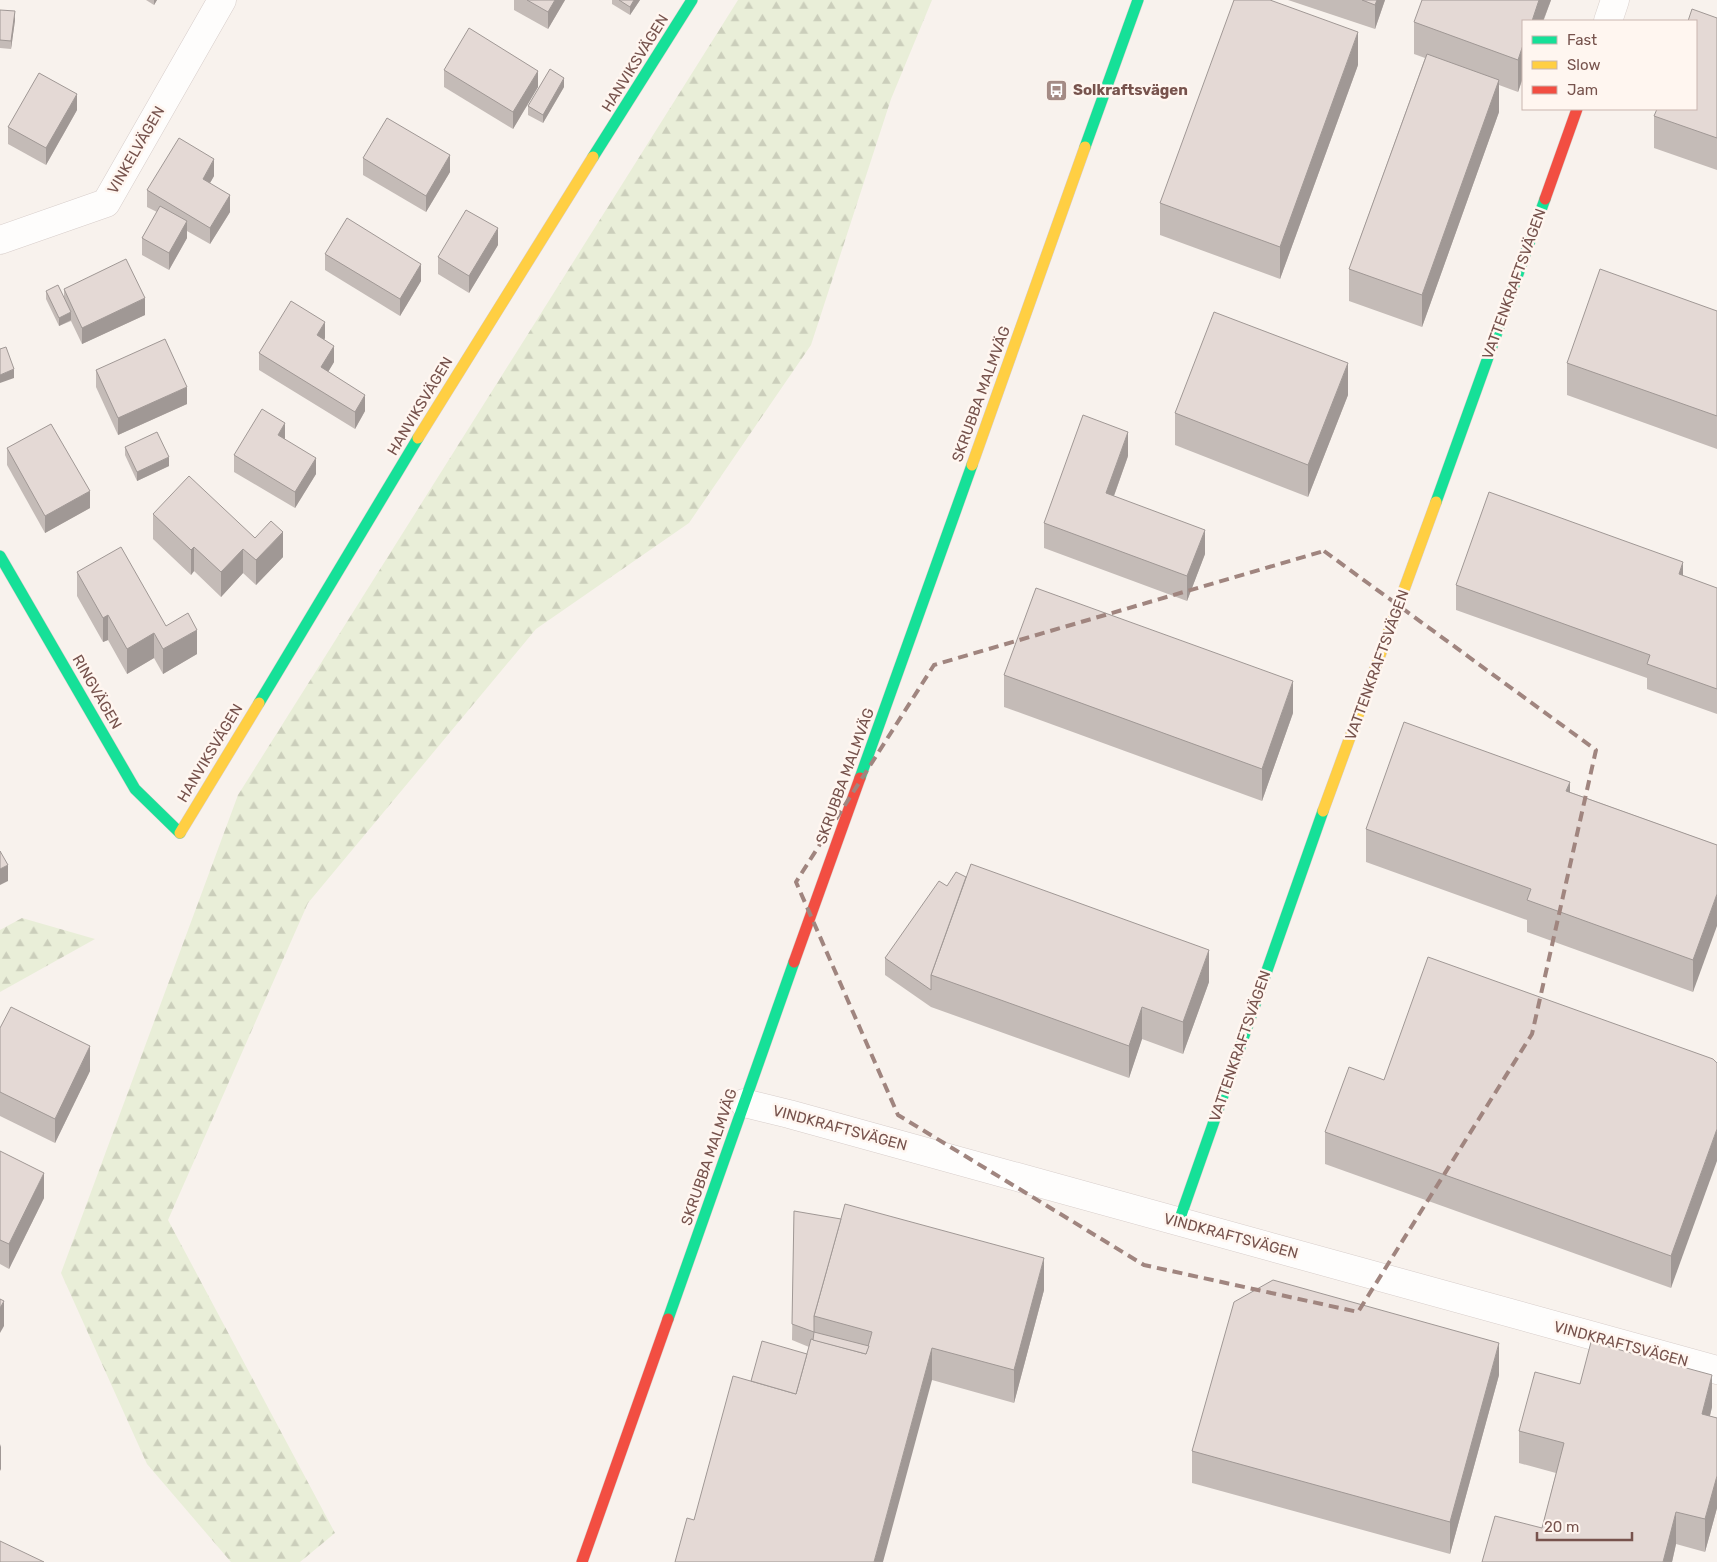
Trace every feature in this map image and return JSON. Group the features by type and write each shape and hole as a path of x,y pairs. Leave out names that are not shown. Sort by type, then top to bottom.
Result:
{"street":[{"name":"VINKELVÄGEN","path":"0,240 106,203 222,0"},
{"name":"HANVIKSVÄGEN","path":"180,833 461,367 692,0"},
{"name":"SKRUBBA MALMVÄG","path":"582,1562 1138,0"},
{"path":"1608,20 1615,0"},
{"name":"VATTENKRAFTSVÄGEN","path":"1179,1221 1304,860 1397,612 1576,110"},
{"name":"RINGVÄGEN","path":"0,556 135,789 180,833"},
{"name":"VINDKRAFTSVÄGEN","path":"744,1103 1717,1370"}],"highlighted area":[{"path":"1324,551 1596,750 1532,1034 1358,1312 1144,1265 898,1115 796,882 934,665"}],"green space":[{"path":"738,0 932,0 891,99 811,345 689,523 536,629 308,903 168,1220 335,1533 300,1562 231,1562 147,1464 61,1273 238,795"},
{"path":"22,918 95,939 0,992 0,930"}],"building":[{"path":"527,0 555,0 548,12"},
{"path":"619,0 634,0 630,7"},
{"path":"1234,0 1270,0 1358,32 1280,247 1160,203"},
{"path":"1362,0 1377,0 1375,5"},
{"path":"1422,0 1539,0 1532,20 1522,20 1522,48 1518,60 1414,22"},
{"path":"1692,9 1717,18 1717,138 1654,116 1657,110 1697,110 1697,20 1688,20"},
{"path":"0,10 15,11 11,41 0,40"},
{"path":"469,28 538,71 513,112 444,70"},
{"path":"1427,54 1499,80 1422,295 1349,269"},
{"path":"550,69 564,78 543,115 528,106"},
{"path":"39,73 77,94 46,148 8,127"},
{"path":"387,118 450,155 426,196 363,158"},
{"path":"179,138 214,159 203,179 230,195 210,228 147,190"},
{"path":"160,206 187,221 169,253 142,238"},
{"path":"466,210 498,228 469,276 438,257"},
{"path":"347,218 421,264 400,299 325,254"},
{"path":"126,259 145,298 82,328 64,289"},
{"path":"1600,269 1717,311 1717,416 1567,363"},
{"path":"58,285 71,312 59,318 46,291"},
{"path":"291,301 325,322 317,335 334,346 321,367 365,395 355,412 259,353"},
{"path":"1214,312 1348,363 1308,465 1175,413"},
{"path":"165,339 187,387 118,418 96,370"},
{"path":"6,347 14,369 0,375 0,349"},
{"path":"262,409 285,423 278,435 316,458 295,492 234,455"},
{"path":"1083,415 1128,432 1106,493 1205,530 1187,576 1044,523"},
{"path":"51,424 90,491 45,516 7,448"},
{"path":"157,432 169,457 137,472 125,447"},
{"path":"189,476 255,538 271,521 283,532 256,560 243,549 221,572 194,547 191,550 153,514"},
{"path":"1489,492 1683,562 1679,574 1717,588 1717,689 1647,664 1650,655 1456,585"},
{"path":"121,547 166,626 188,613 197,630 163,649 154,633 127,649 108,615 103,618 77,572"},
{"path":"1036,588 1293,681 1262,769 1004,675"},
{"path":"1404,722 1570,782 1566,791 1717,845 1717,894 1693,960 1527,900 1531,889 1366,829"},
{"path":"0,851 8,865 0,869"},
{"path":"971,864 1209,950 1183,1022 1142,1007 1129,1046 931,975"},
{"path":"956,872 966,877 931,975 931,990 885,958 939,881 947,886"},
{"path":"1428,957 1713,1059 1717,1063 1717,1129 1671,1256 1325,1132 1349,1067 1384,1080"},
{"path":"11,1007 90,1046 55,1119 0,1092 0,1028"},
{"path":"0,1151 44,1173 9,1244 0,1240"},
{"path":"845,1204 1044,1258 1014,1370 932,1348 874,1562 675,1562 687,1518 694,1520 733,1376 796,1394 811,1339 866,1354 872,1332 814,1316"},
{"path":"794,1211 841,1219 814,1316 814,1332 792,1324"},
{"path":"1273,1280 1499,1343 1450,1522 1192,1451 1234,1302"},
{"path":"0,1299 4,1301 0,1308"},
{"path":"814,1332 869,1346 866,1354 813,1340"},
{"path":"762,1341 807,1354 796,1394 751,1381"},
{"path":"1591,1342 1712,1375 1702,1414 1717,1418 1717,1476 1705,1519 1676,1512 1663,1562 1482,1562 1495,1516 1542,1528 1564,1443 1519,1431 1535,1372 1580,1384"},
{"path":"0,1541 44,1562 0,1562"}],"traffic: fast":[{"path":"593,157 692,0"},
{"path":"1085,147 1138,0"},
{"path":"1436,502 1545,199"},
{"path":"259,703 418,438"},
{"path":"860,778 972,465"},
{"path":"0,556 135,789 180,833"},
{"path":"1179,1221 1323,811"},
{"path":"668,1319 794,962"}],"traffic: slow":[{"path":"972,465 1085,147"},
{"path":"418,438 593,157"},
{"path":"1323,811 1436,502"},
{"path":"180,833 259,703"}],"traffic: jam":[{"path":"1545,199 1577,110"},
{"path":"794,962 860,778"},
{"path":"582,1562 668,1319"}],"place":[{"name":"Solkraftsvägen","path":"1057,90"}]}
